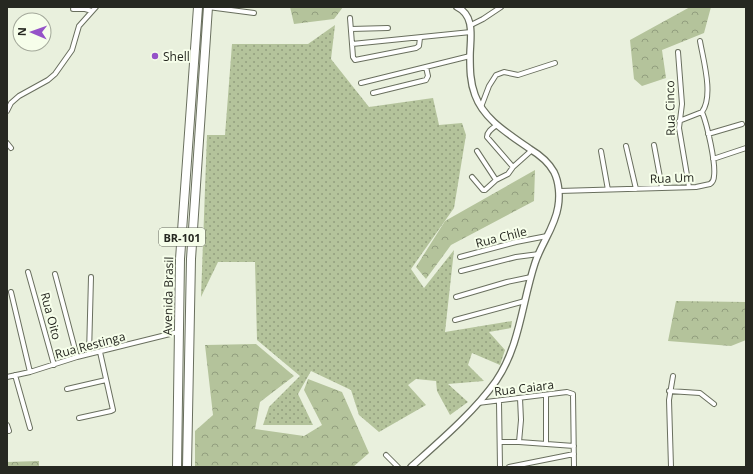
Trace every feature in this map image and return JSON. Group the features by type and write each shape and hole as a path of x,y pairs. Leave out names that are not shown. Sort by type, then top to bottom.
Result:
{"highway":[{"name":"Avenida Brasil","path":"177,467 180,259 198,7"},
{"name":"Avenida Brasil","path":"187,467 191,259 208,7"}],"street":[{"path":"7,111 11,103 19,96 48,80 54,74 72,50 80,26 96,7"},
{"path":"208,7 254,13"},
{"path":"411,467 478,404 497,380 508,358 522,317 531,277 539,254 557,215 559,190 556,178 550,166 544,159 497,125 481,107 471,84 471,25 467,14 457,7"},
{"path":"471,25 501,7"},
{"path":"73,9 85,9 92,11"},
{"path":"350,18 353,57 355,60 416,48 419,46 420,38"},
{"path":"351,29 388,28"},
{"path":"352,44 471,32"},
{"path":"679,121 702,112 707,103 708,96 700,41"},
{"name":"Rua Cinco","path":"678,52 682,104 679,121 679,133 689,188"},
{"path":"361,83 470,56"},
{"path":"481,107 489,86 496,75 504,72 518,75 555,63"},
{"path":"373,93 426,80 428,76 426,67"},
{"name":"Rua Um","path":"559,190 689,188 704,187 710,184 714,176 713,158 702,112"},
{"path":"708,134 742,124"},
{"path":"497,125 489,131 487,137 513,167"},
{"path":"7,143 11,148"},
{"path":"654,145 662,188"},
{"path":"626,146 636,189"},
{"path":"713,158 746,148"},
{"path":"472,177 483,190 485,190 496,180 508,174 513,167 532,150"},
{"path":"477,151 496,180"},
{"path":"601,151 608,190"},
{"name":"Rua Chile","path":"460,257 516,242 547,236"},
{"path":"461,271 516,257 539,254"},
{"name":"Rua Oito","path":"28,272 54,364"},
{"path":"55,274 77,357"},
{"path":"89,354 91,277"},
{"path":"456,297 507,282 531,277"},
{"path":"11,292 30,372"},
{"path":"455,320 526,301"},
{"name":"Rua Restinga","path":"7,377 30,372 77,357 179,332"},
{"path":"79,418 112,410 113,406 100,352"},
{"path":"15,375 30,428"},
{"path":"671,467 669,392 673,376"},
{"path":"67,389 106,380"},
{"name":"Rua Caiara","path":"478,404 568,392 573,394 574,446"},
{"path":"669,392 700,393 714,404"},
{"path":"546,395 546,444"},
{"path":"519,442 520,398"},
{"path":"499,402 500,467"},
{"path":"7,425 9,431"},
{"path":"500,442 574,446 574,467"},
{"path":"509,467 574,454"},
{"path":"386,455 398,467"}],"green space":[{"path":"290,7 343,7 334,19 294,24"},
{"path":"690,7 711,7 704,33 662,50 666,78 642,86 634,79 630,40"},
{"path":"335,25 331,59 369,107 433,98 439,125 462,123 466,135 454,208 411,269 424,288 454,250 445,332 512,321 511,328 489,332 505,350 500,365 472,353 468,365 484,381 448,384 468,402 450,415 437,391 436,381 416,379 408,385 426,405 379,432 359,415 351,390 311,371 298,394 313,425 263,425 269,407 300,376 257,340 255,262 218,262 201,297 207,135 225,135 232,44 308,44"},
{"path":"535,170 534,201 451,245 426,279 416,267 445,221"},
{"path":"676,301 746,302 746,340 731,346 668,341"},
{"path":"256,344 294,376 260,402 255,429 304,436 322,425 304,390 308,379 342,392 369,453 353,467 195,467 195,431 213,415 205,345"},
{"path":"39,461 39,467 7,467 7,462"}],"place":[{"name":"Shell","path":"155,56"}]}
